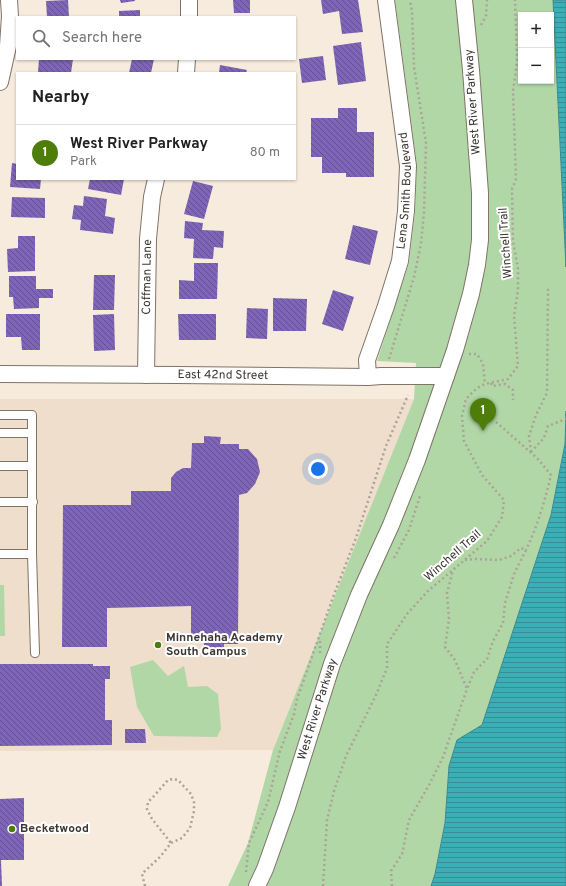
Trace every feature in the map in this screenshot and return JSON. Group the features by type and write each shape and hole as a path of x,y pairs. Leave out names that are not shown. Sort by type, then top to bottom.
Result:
{"street":[{"path":"0,82 8,46 10,16 9,0"},
{"path":"189,0 189,16"},
{"name":"Lena Smith Boulevard","path":"368,377 367,360 400,261 406,211 408,166 386,0"},
{"name":"West River Parkway","path":"257,886 287,808 332,664 359,595 391,525 417,460 446,376 471,294 480,240 480,193 464,0"},
{"path":"186,72 187,60"},
{"name":"Coffman Lane","path":"146,375 148,239 152,197 156,180"},
{"name":"East 42nd Street","path":"0,374 368,377 446,376"}],"lane":[{"path":"0,415 32,415 32,554 35,653"},
{"path":"0,433 32,433"},
{"path":"0,466 32,466"},
{"path":"0,502 33,502"},
{"path":"0,554 32,554"}],"path":[{"path":"480,27 486,16 487,0"},
{"name":"Winchell Trail","path":"323,886 327,820 334,791 346,756 376,695 386,668 386,644 407,614 428,591 487,541 502,517 504,500 482,475 464,440 462,416 466,399 477,388 485,384 508,380 518,366 514,316 518,290 518,269 513,241 512,189 516,179 512,91 517,61 515,0"},
{"path":"531,452 529,436 536,416 547,393 548,288"},
{"path":"469,354 478,354 483,364 485,384"},
{"path":"491,383 492,386 505,384 512,390 513,400"},
{"path":"246,874 250,843 268,802 280,752 294,714 297,699 332,600 356,538 386,446 408,396"},
{"path":"531,452 544,438 548,426 566,419"},
{"path":"392,886 391,871 402,854 409,820 443,757 474,672 487,659 493,641 503,623 505,603 514,574 532,537 551,475 531,452 496,422"},
{"path":"464,561 475,559 499,560 511,556 521,548 526,550"},
{"path":"454,569 447,593 449,619 445,647 455,660 467,690"},
{"path":"145,886 142,874 160,857 171,843 182,838 190,828 194,811 194,802 191,794 178,780 173,779 168,780 148,802 147,809 152,819 171,843"}],"shaded area":[{"name":"Minnehaha Academy South Campus","path":"0,399 414,399 273,750 0,751"}],"green space":[{"path":"395,0 553,0 554,12 518,12 518,84 554,84 554,21 566,267 565,444 551,515 482,725 457,740 449,766 445,823 435,874 431,886 228,886 248,843 273,750 414,399 416,363 377,361 409,263 415,212 417,165"},
{"path":"0,585 4,585 5,636 0,636"},
{"path":"153,660 168,676 184,666 188,687 207,686 218,694 221,729 217,737 154,736 137,707 130,667"}],"water":[{"path":"553,0 566,0 566,267 554,12"},
{"path":"566,411 566,886 431,886 435,874 445,823 449,766 457,740 482,725 551,515 565,444"}],"building":[{"path":"68,0 69,16 47,16 46,1"},
{"path":"120,0 135,0 135,1 121,3"},
{"path":"233,0 250,0 250,13 234,13"},
{"path":"321,0 358,0 363,32 342,34 339,11 323,14"},
{"path":"140,10 140,16 119,16 119,11"},
{"path":"361,42 366,81 338,85 333,46"},
{"path":"323,56 326,80 302,83 299,59"},
{"path":"39,60 73,60 71,72 38,72"},
{"path":"132,60 154,60 151,72 129,72"},
{"path":"220,65 247,70 246,72 219,72"},
{"path":"338,108 357,108 357,132 374,132 374,177 346,177 346,173 322,173 322,157 311,157 311,118 338,118"},
{"path":"12,163 16,164 16,180 41,180 40,189 10,187"},
{"path":"90,180 124,180 121,195 88,189"},
{"path":"193,181 213,186 204,219 184,214"},
{"path":"84,196 107,199 105,216 115,218 113,234 80,230 81,220 72,219 74,205 83,206"},
{"path":"12,197 45,198 45,218 11,217"},
{"path":"185,221 203,223 202,230 224,231 223,248 214,247 213,259 193,258 194,239 184,238"},
{"path":"353,225 378,231 370,265 345,259"},
{"path":"18,236 35,236 35,271 8,272 7,249 18,248"},
{"path":"194,263 218,263 217,299 179,299 179,280 194,281"},
{"path":"94,275 115,275 114,310 93,310"},
{"path":"9,276 36,276 36,289 53,289 53,298 39,298 39,308 14,309 13,297 9,297"},
{"path":"333,290 354,297 343,331 322,324"},
{"path":"273,298 307,299 306,331 273,331"},
{"path":"247,308 268,309 267,339 246,338"},
{"path":"6,314 40,314 40,350 22,350 21,337 6,337"},
{"path":"114,314 115,350 94,351 93,315"},
{"path":"178,314 216,314 216,340 179,340"},
{"path":"204,436 221,437 220,444 239,444 239,449 248,449 257,459 260,472 255,484 247,493 239,495 238,644 224,644 224,650 204,650 204,642 191,642 191,606 107,608 107,647 62,647 63,505 131,505 131,491 171,491 171,478 176,472 183,468 191,468 192,443 204,443"},
{"path":"0,664 93,664 93,666 110,666 110,679 105,679 105,720 112,720 112,745 0,746"},
{"path":"125,729 145,729 146,743 125,743"},
{"name":"Becketwood","path":"24,798 24,860 1,860 2,886 0,886 0,799"}],"place":[{"name":"West River Parkway","path":"483,431"},
{"name":"Minnehaha Academy South Campus","path":"158,645"},
{"name":"Becketwood","path":"12,829"}]}
